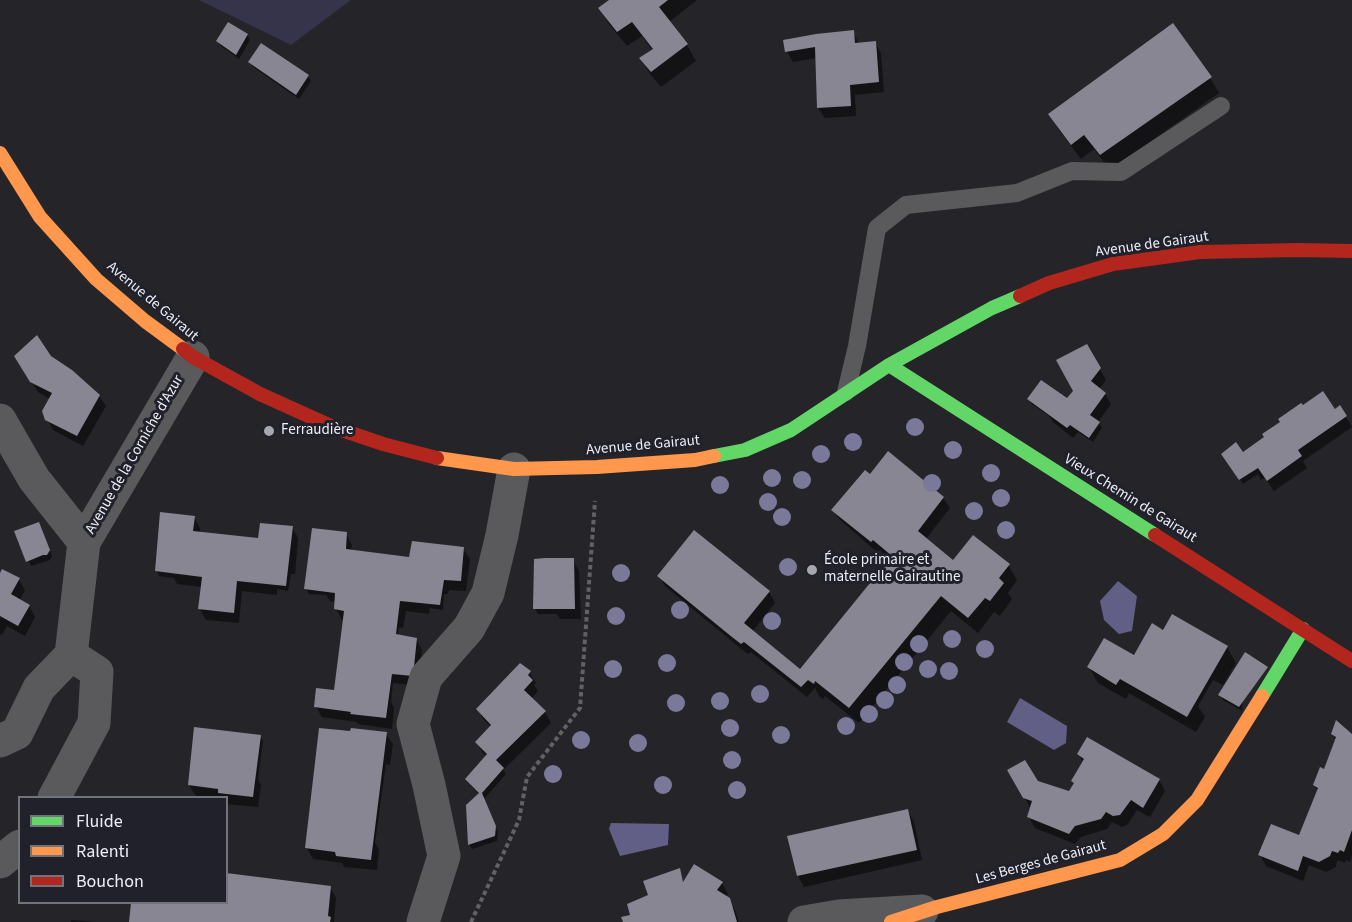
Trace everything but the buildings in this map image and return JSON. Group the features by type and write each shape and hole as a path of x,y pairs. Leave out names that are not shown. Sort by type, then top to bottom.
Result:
{"street":[{"name":"Avenue de Gairaut","path":"0,153 40,217 96,279 145,321 193,357 260,394 333,426 383,444 442,459 514,469 597,467 695,459 746,450 791,430 889,365 992,308 1049,283 1113,264 1200,252 1352,251"},
{"name":"Avenue de la Corniche d'Azur","path":"71,655 84,542 193,357"},
{"name":"Vieux Chemin de Gairaut","path":"889,365 1352,661"},
{"path":"0,420 34,479 84,542"},
{"path":"423,922 444,856 413,724 426,677 469,628 488,593 514,469"},
{"name":"Les Berges de Gairaut","path":"891,922 1120,860 1162,834 1197,800 1304,629"},
{"path":"0,741 17,733 39,688 71,655 96,672 94,723 55,796"},
{"path":"0,862 18,848"},
{"path":"804,922 839,916 925,911"}],"lane":[{"path":"846,394 857,346 877,228 906,205 1017,192 1072,171 1121,172 1221,106"}],"path":[{"path":"471,922 519,820 527,777 580,708 597,467"}],"shaded area":[{"path":"199,0 351,0 291,45"},
{"path":"1118,581 1137,596 1132,631 1119,634 1104,620 1100,601"},
{"path":"1020,698 1067,726 1066,743 1054,750 1007,722"},
{"path":"611,823 669,824 668,845 620,856 609,829"}],"traffic: fast":[{"path":"714,456 745,450 791,430 889,365 992,308 1020,296"},
{"path":"889,365 1155,535"},
{"path":"1262,696 1303,629"}],"traffic: slow":[{"path":"0,153 40,217 96,279 145,321 183,349"},
{"path":"437,458 514,469 597,467 695,460 714,456"},
{"path":"891,922 937,907 1120,860 1163,834 1197,800 1262,696"}],"traffic: jam":[{"path":"1020,296 1049,283 1113,264 1200,252 1352,251"},
{"path":"183,349 193,357 260,394 333,427 383,444 437,458"},
{"path":"1155,535 1352,661"}],"place":[{"name":"Ferraudière","path":"269,431"},
{"name":"École primaire et maternelle Gairautine","path":"812,570"}]}
